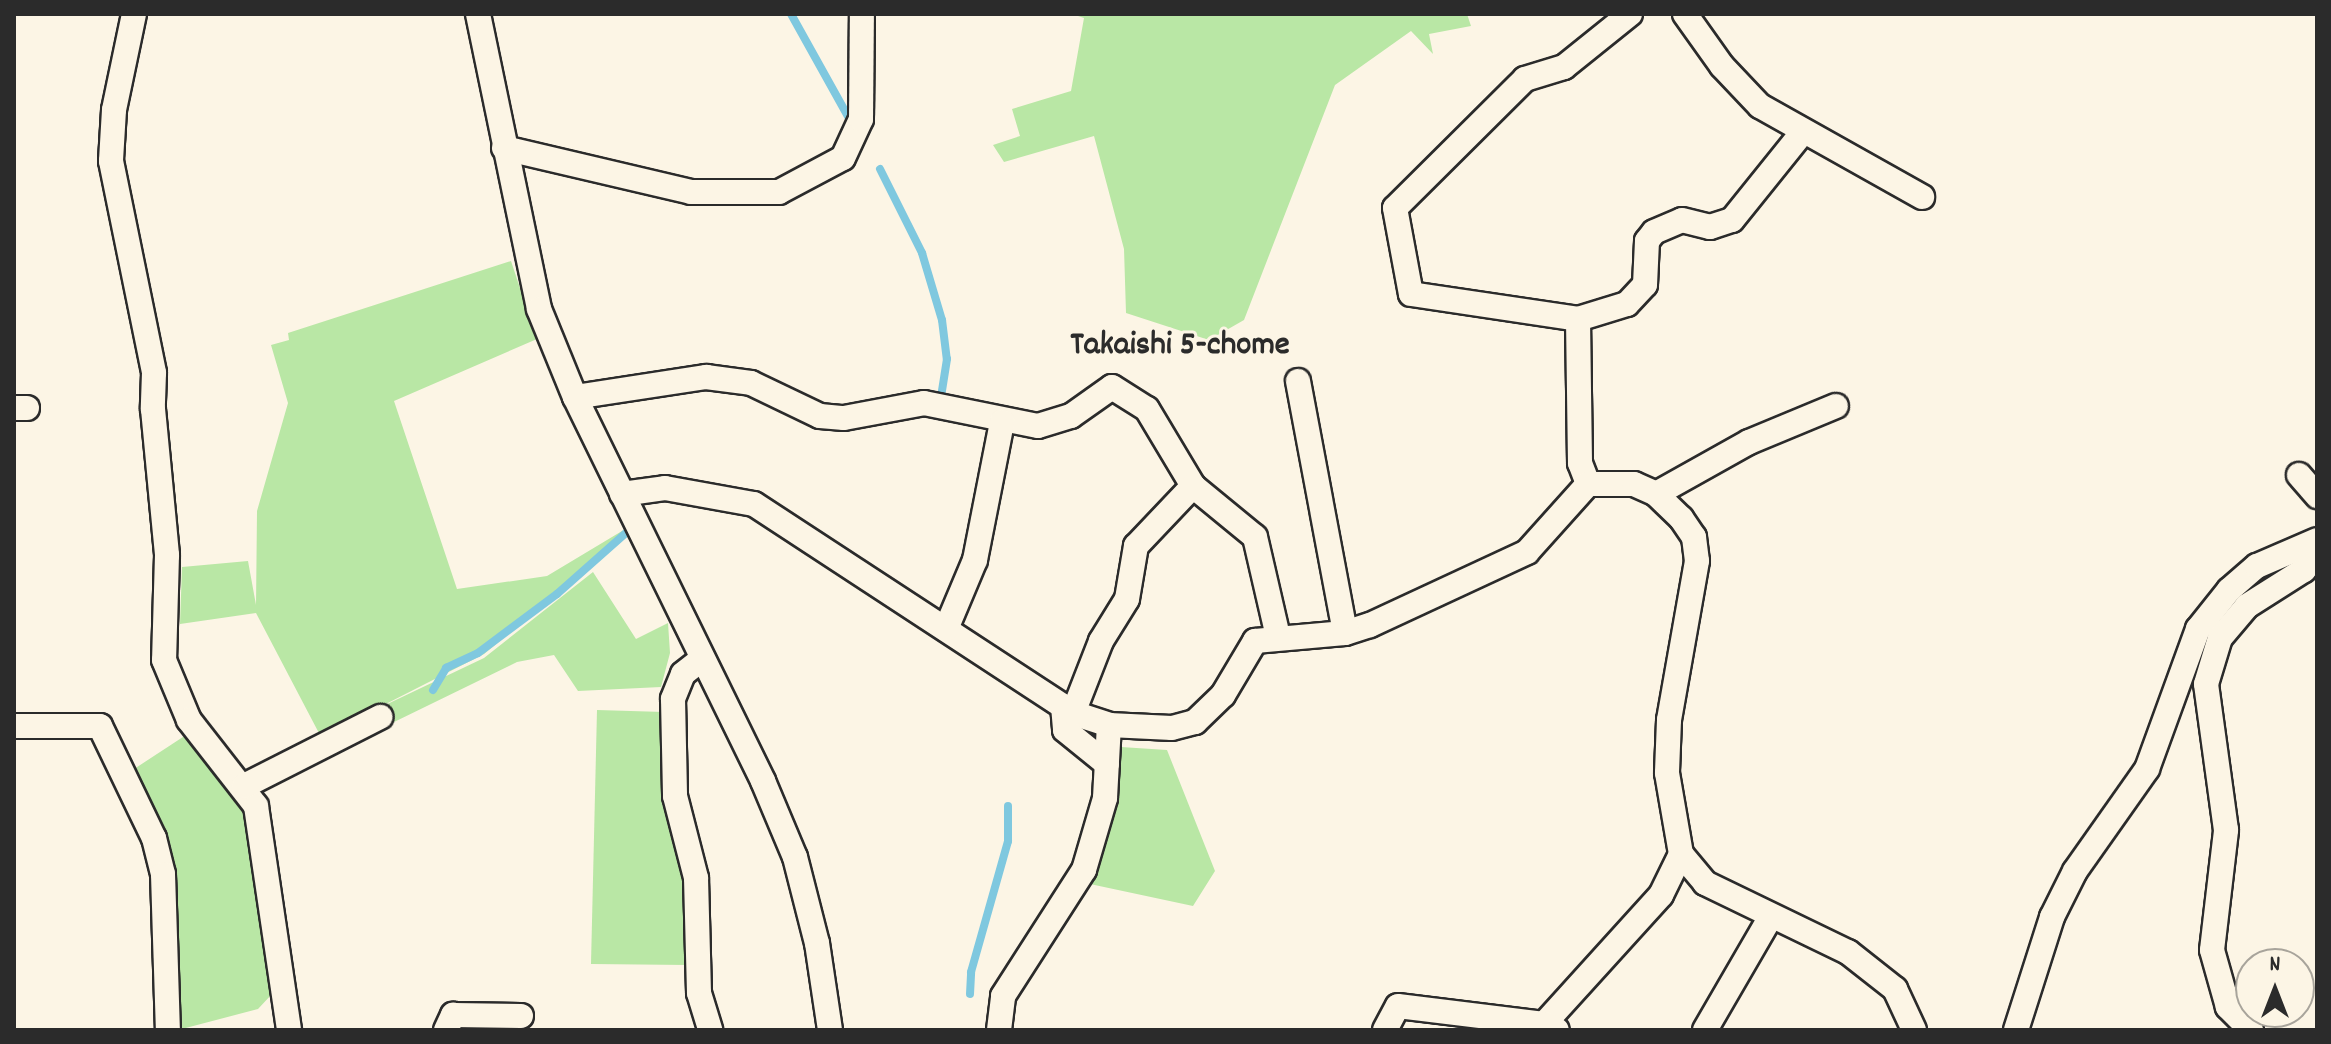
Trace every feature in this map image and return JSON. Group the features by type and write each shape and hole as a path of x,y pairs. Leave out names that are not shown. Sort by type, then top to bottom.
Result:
{"street":[{"path":"134,14 114,110 111,161 154,373 153,409 167,555 164,660 189,720 244,786 256,806 288,1018 279,1030"},
{"path":"478,14 539,309 575,397 795,857 817,943 830,1030"},
{"path":"504,148 691,192 779,192 843,158 861,119 862,14"},
{"path":"1630,14 1564,67 1525,79 1395,208 1411,294 1578,319 1627,304 1645,285 1647,241 1654,232 1682,220 1710,227 1732,220 1802,133"},
{"path":"1685,14 1722,66 1760,106 1802,133 1922,197"},
{"path":"1578,319 1580,463 1588,484"},
{"path":"575,397 706,377 751,383 820,416 844,418 924,403 1002,422 1056,424 1112,387 1147,409 1193,486 1255,537 1278,637"},
{"path":"1298,381 1345,633"},
{"path":"1656,494 1749,442 1836,406"},
{"path":"946,629 975,560 1002,422"},
{"path":"622,494 665,488 754,504 1068,710 1109,725 1172,728 1195,722 1223,695 1255,641 1345,633 1527,552 1588,484 1634,484 1656,494 1694,537 1697,561 1669,720 1667,773 1681,854 1705,883 1770,918 1848,952 1885,980 1911,1013 1914,1030"},
{"path":"1107,764 1065,730 1068,710 1101,641 1127,599 1136,546 1144,532 1193,486"},
{"path":"2016,1030 2052,917 2075,871 2147,769 2198,629 2229,590 2257,566 2317,540"},
{"path":"2251,1030 2228,1007 2212,950 2226,830 2206,684 2220,638 2247,606 2304,570 2317,551"},
{"path":"702,659 683,674 673,699 675,796 696,878 699,993 710,1030"},
{"path":"244,786 380,717"},
{"path":"999,1030 1003,996 1084,870 1105,798 1109,725"},
{"path":"14,726 100,726 154,838 163,874 168,1030"},
{"path":"1385,1030 1398,1006 1551,1027 1661,895 1681,854"},
{"path":"1705,1030 1770,918"},
{"path":"446,1030 453,1015 521,1016"}],"green space":[{"path":"1072,14 1467,14 1471,26 1429,34 1433,54 1411,31 1335,85 1244,320 1209,340 1126,313 1124,249 1094,136 1004,162 993,145 1020,136 1012,109 1071,91 1084,18"},
{"path":"511,261 537,339 394,401 457,589 547,576 627,528 630,534 484,654 321,737 256,613 180,624 182,567 248,561 256,605 257,511 288,403 271,345 289,340 288,333"},
{"path":"593,572 636,639 668,623 670,653 661,687 578,691 554,655 517,662 390,724 379,708 484,658"},
{"path":"597,710 664,712 684,862 688,965 591,964"},
{"path":"186,735 245,805 272,994 258,1009 178,1030 175,988 131,771"},
{"path":"1121,747 1167,750 1215,871 1193,906 1090,884 1117,800"}],"waterway":[{"path":"791,14 850,120"},
{"path":"880,169 922,253 942,320 947,359 941,398"},
{"path":"433,690 446,668 478,653 557,594 635,525"},
{"path":"970,994 971,972 1008,841 1008,806"}],"district":[{"name":"Takaishi 5-chome","path":"1180,347"}]}
